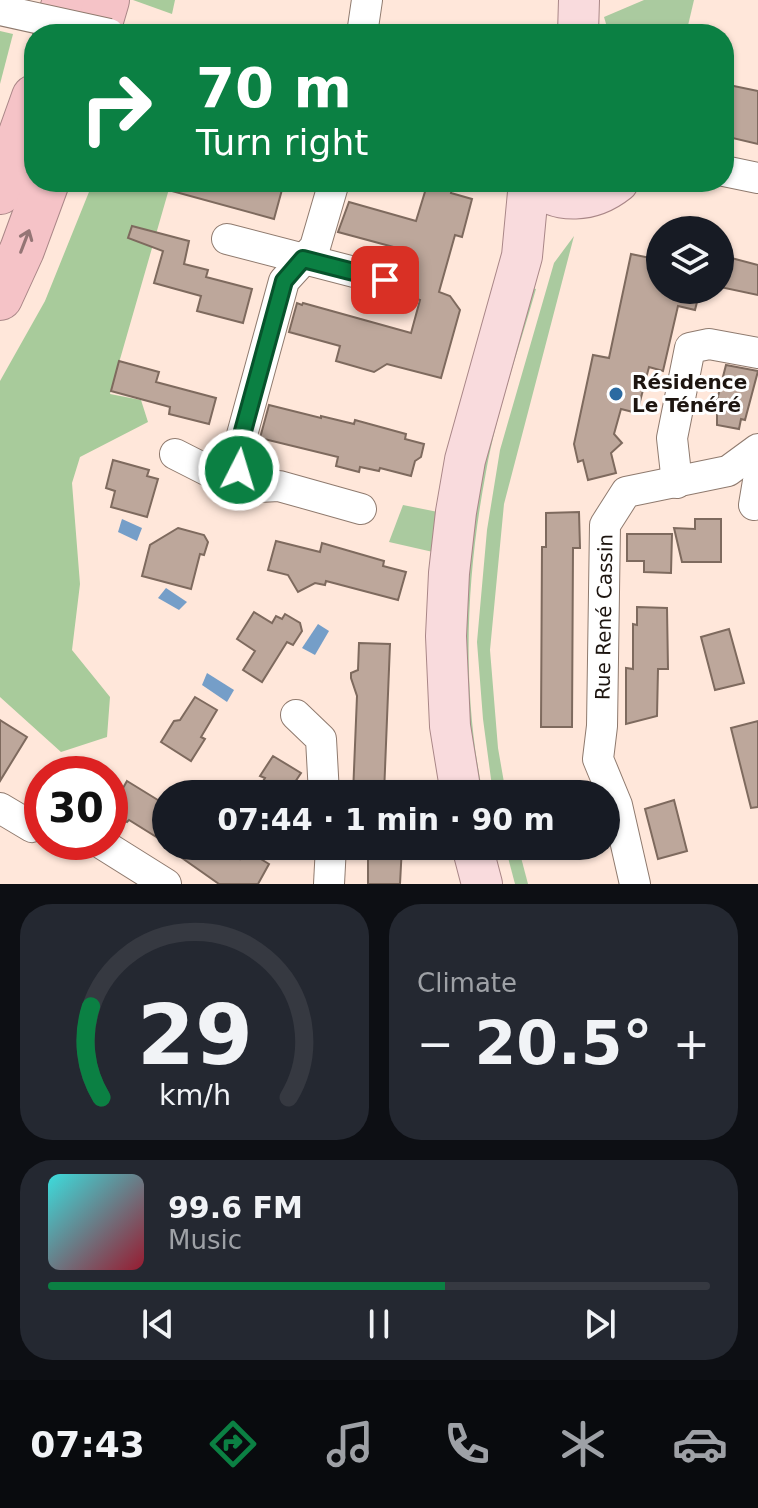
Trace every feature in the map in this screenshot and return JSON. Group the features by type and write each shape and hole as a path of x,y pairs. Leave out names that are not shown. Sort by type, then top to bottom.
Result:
{"highway":[{"path":"58,24 65,0"},
{"path":"100,24 107,0"},
{"path":"0,192 24,125"},
{"path":"0,298 43,192"}],"main road":[{"path":"560,24 562,0"},
{"path":"578,24 579,0"},
{"path":"459,780 450,726 446,636 456,512 465,460 522,256 530,192"},
{"path":"547,192 573,200 591,198 604,192"},
{"path":"522,256 573,200"},
{"path":"476,860 482,884"}],"street":[{"path":"363,24 367,0"},
{"path":"0,10 64,24"},
{"path":"734,173 758,178"},
{"path":"242,488 237,453 240,438 284,281 315,247 331,192"},
{"path":"227,239 385,280"},
{"path":"677,483 672,438 690,348 709,344 758,353"},
{"name":"Rue René Cassin","path":"635,884 617,805 598,759 602,726 605,525 626,492 728,471 758,449"},
{"path":"175,454 242,488 279,486 361,509"},
{"path":"296,715 321,739 323,780"},
{"path":"0,808 24,822"},
{"path":"128,860 166,884"},
{"path":"329,884 330,860"}],"green space":[{"path":"133,0 175,0 172,14"},
{"path":"644,0 694,0 688,24 606,24 604,17"},
{"path":"0,31 13,34 0,84"},
{"path":"89,192 168,192 110,394 141,400 148,422 80,457 72,483 80,584 72,650 110,697 107,737 61,752 0,697 0,381 45,301"},
{"path":"574,236 504,504 490,650 504,780 491,780 477,642 487,530 500,450 554,263"},
{"path":"526,286 536,289 491,449 479,512 470,592 471,714 481,780 470,780 462,728 471,495"},
{"path":"403,505 438,512 433,552 389,542"},
{"path":"509,860 522,860 528,884 515,884"}],"water":[{"path":"122,519 142,528 137,541 118,532"},
{"path":"166,588 187,602 179,610 158,598"},
{"path":"318,624 329,631 315,655 302,648"},
{"path":"207,673 234,690 227,702 202,685"}],"building":[{"path":"734,86 758,91 758,144 734,138"},
{"path":"176,192 281,192 274,219"},
{"path":"425,192 451,192 472,199 462,237 455,235 439,292 450,296 460,310 441,378 387,364 374,372 336,361 340,346 289,332 297,303 303,303 411,333 420,300 414,298 417,286 404,282 412,252 338,232 349,202 416,221"},
{"path":"132,226 189,241 184,264 208,270 206,277 252,289 243,323 197,311 201,296 154,283 163,251 128,238"},
{"name":"Résidence Le Ténéré","path":"631,254 646,257 646,304 696,304 695,310 678,306 663,371 649,367 637,413 621,409 614,434 622,443 611,453 616,473 588,480 583,460 578,462 574,444 593,355 609,358"},
{"path":"734,259 758,265 758,295 734,290"},
{"path":"119,361 159,372 156,382 216,398 209,424 169,414 170,407 111,391"},
{"path":"726,365 758,371 745,420 741,419 739,429 717,425 715,408"},
{"path":"269,405 354,424 355,420 406,434 405,439 424,444 421,457 415,461 411,476 380,468 379,471 360,467 359,472 336,466 338,457 260,438"},
{"path":"113,460 149,470 147,476 158,479 147,517 111,507 115,491 106,488"},
{"path":"579,512 580,548 573,548 572,727 541,727 542,547 546,547 546,513"},
{"path":"695,519 721,519 721,562 682,562 674,528 695,529"},
{"path":"178,528 204,535 208,542 204,555 200,554 191,589 142,576 150,545"},
{"path":"627,534 672,534 671,573 644,572 644,561 627,561"},
{"path":"276,541 320,552 322,543 384,561 383,566 406,572 398,600 326,581 325,585 315,583 298,592 288,575 268,570"},
{"path":"637,607 667,608 668,669 658,669 657,716 626,724 626,668 633,669 633,624 637,625"},
{"path":"254,612 272,623 276,616 282,619 285,614 300,623 302,631 293,645 287,642 262,682 243,670 255,651 237,639"},
{"path":"729,629 744,683 715,690 701,637"},
{"path":"359,643 390,644 385,780 354,780 357,696 351,673 358,670"},
{"path":"195,697 217,710 201,737 205,739 191,761 161,742"},
{"path":"0,720 27,737 0,781"},
{"path":"758,721 758,807 751,808 731,728"},
{"path":"273,756 301,773 296,780 264,780 260,776"},
{"path":"128,782 152,796 152,834 129,820"},
{"path":"674,800 687,851 658,859 645,809"},
{"path":"185,860 262,860 269,864 258,884 219,884"},
{"path":"368,860 401,860 400,884 368,884"}],"place":[{"name":"Résidence Le Ténéré","path":"616,394"}],"route":[{"path":"239,470 237,453 284,281 303,259 385,280"}]}
